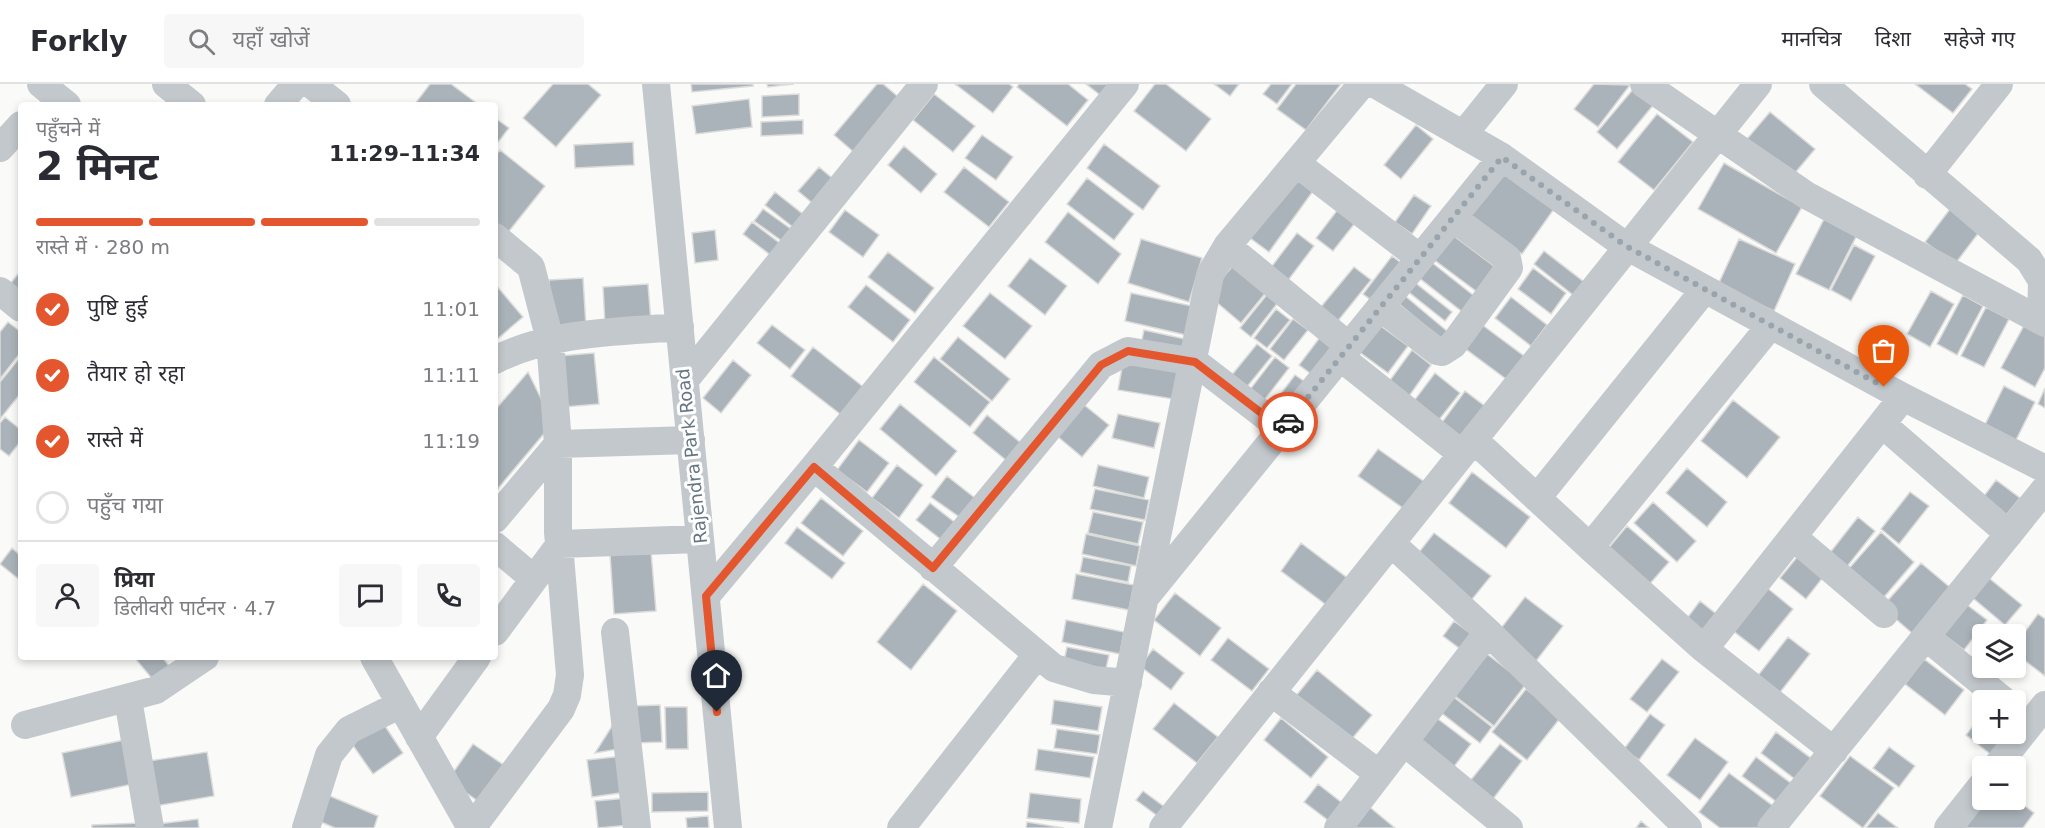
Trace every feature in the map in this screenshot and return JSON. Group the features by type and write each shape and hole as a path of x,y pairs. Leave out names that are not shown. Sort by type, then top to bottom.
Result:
{"street":[{"path":"166,84 188,102"},
{"path":"281,102 296,84"},
{"path":"311,84 333,102"},
{"name":"Rajendra Park Road","path":"656,84 728,828"},
{"path":"685,380 924,84"},
{"path":"706,596 814,467 1125,84"},
{"path":"1098,828 1195,362 1206,287 1227,246 1362,84"},
{"path":"1375,84 1502,157 1626,246 1903,397 2045,469"},
{"path":"1463,135 1504,84"},
{"path":"1644,84 1716,136 1806,195 2043,322 2042,281 2029,260 1823,84"},
{"path":"1163,828 1626,246 1758,84"},
{"path":"1927,175 2000,84"},
{"path":"0,148 18,128"},
{"path":"1145,598 1502,157"},
{"path":"1296,163 1420,258"},
{"path":"1380,307 1437,351 1442,352 1453,345 1509,268 1506,258 1453,218"},
{"path":"377,660 471,828 561,709 567,695 570,675 558,532 558,444 549,340 531,267 498,240"},
{"path":"1227,246 1345,351 1537,498 1704,649 1834,751"},
{"path":"1537,498 1705,289"},
{"path":"0,291 18,306"},
{"path":"1590,547 1771,325"},
{"path":"498,358 514,350 549,340 680,327"},
{"path":"933,568 1101,365 1128,351 1195,362 1282,429"},
{"path":"1704,649 1903,397"},
{"path":"1882,424 2009,534"},
{"path":"498,515 558,444 691,440"},
{"path":"814,467 1054,669 1094,680 1128,683"},
{"path":"1771,828 2045,489"},
{"path":"1793,537 1884,614"},
{"path":"560,544 700,539"},
{"path":"1391,543 1488,632 1688,828"},
{"path":"498,628 560,544"},
{"path":"498,549 534,579"},
{"path":"615,632 637,828"},
{"path":"1338,828 1488,632"},
{"path":"1926,637 1991,690"},
{"path":"901,828 1036,656"},
{"path":"25,725 156,690 201,660"},
{"path":"419,737 475,660"},
{"path":"1271,693 1379,774"},
{"path":"129,699 150,828"},
{"path":"306,828 328,755 350,730 401,704"},
{"path":"2005,756 2034,719"},
{"path":"1404,742 1509,828"},
{"path":"1948,828 1972,798"}],"building":[{"path":"430,84 451,84 475,102 416,102"},
{"path":"553,84 588,84 601,95 556,147 523,118"},
{"path":"691,84 753,84 753,86 692,92"},
{"path":"767,84 794,84 768,87"},
{"path":"877,84 883,84 902,100 856,154 834,135"},
{"path":"955,84 1009,84 1013,87 993,113"},
{"path":"1019,84 1068,84 1088,100 1067,126 1017,87"},
{"path":"1086,84 1109,84 1100,95"},
{"path":"1155,84 1166,84 1211,119 1186,151 1134,111"},
{"path":"1214,84 1239,84 1230,96"},
{"path":"1271,84 1292,84 1277,104 1263,94"},
{"path":"1296,84 1341,84 1306,130 1277,109"},
{"path":"1594,84 1630,85 1598,127 1574,109"},
{"path":"1915,84 1965,84 1972,89 1953,113"},
{"path":"1635,87 1655,103 1617,149 1597,132"},
{"path":"799,94 799,115 762,117 762,96"},
{"path":"934,94 975,126 953,152 913,120"},
{"path":"749,99 752,127 696,134 692,106"},
{"path":"1770,112 1815,149 1790,179 1741,146"},
{"path":"1657,114 1693,142 1654,190 1618,162"},
{"path":"498,120 509,128 498,142"},
{"path":"803,120 803,134 761,136 761,122"},
{"path":"1416,125 1433,139 1401,179 1384,165"},
{"path":"982,135 1013,157 996,180 965,158"},
{"path":"633,142 634,165 575,168 574,145"},
{"path":"1104,144 1160,186 1143,210 1087,168"},
{"path":"904,146 937,174 921,193 888,165"},
{"path":"500,150 545,186 506,235 498,228 498,152"},
{"path":"1724,163 1802,207 1776,253 1698,209"},
{"path":"1506,164 1559,202 1522,254 1469,216"},
{"path":"819,167 838,183 817,207 798,191"},
{"path":"964,167 1009,202 989,227 944,192"},
{"path":"1293,170 1316,187 1269,252 1246,235"},
{"path":"1087,178 1134,214 1114,240 1067,204"},
{"path":"775,192 804,215 794,228 765,205"},
{"path":"1414,195 1431,206 1412,234 1395,222"},
{"path":"1342,204 1359,218 1333,251 1316,238"},
{"path":"763,209 791,229 782,241 754,221"},
{"path":"1950,209 1980,231 1955,264 1925,242"},
{"path":"845,210 879,235 863,257 829,232"},
{"path":"1068,212 1121,254 1098,284 1045,242"},
{"path":"1824,219 1857,235 1829,290 1796,274"},
{"path":"752,222 782,245 773,257 743,234"},
{"path":"715,230 718,260 695,263 692,233"},
{"path":"1297,233 1314,246 1286,283 1269,270"},
{"path":"1451,234 1502,272 1484,297 1433,259"},
{"path":"1141,239 1202,258 1189,302 1128,283"},
{"path":"1739,239 1795,264 1774,311 1718,285"},
{"path":"1854,245 1875,256 1851,301 1831,290"},
{"path":"1544,251 1588,285 1578,299 1534,264"},
{"path":"888,252 934,288 915,313 868,277"},
{"path":"1392,256 1409,269 1379,306 1363,294"},
{"path":"1030,258 1067,286 1045,315 1008,286"},
{"path":"1430,261 1478,299 1465,314 1418,277"},
{"path":"1236,262 1268,290 1241,323 1208,295"},
{"path":"1354,267 1371,280 1337,322 1320,308"},
{"path":"1533,268 1566,293 1551,314 1518,289"},
{"path":"18,274 18,297 7,288"},
{"path":"583,278 586,326 552,329 549,280"},
{"path":"1413,281 1452,312 1445,321 1406,290"},
{"path":"648,284 651,322 605,325 603,287"},
{"path":"866,285 910,320 893,342 848,307"},
{"path":"498,288 523,317 498,338"},
{"path":"1931,291 1954,304 1930,347 1907,334"},
{"path":"1269,292 1280,300 1251,337 1240,328"},
{"path":"990,293 1032,326 1005,359 963,326"},
{"path":"1131,293 1192,306 1186,335 1125,321"},
{"path":"1404,295 1447,331 1441,339 1398,303"},
{"path":"1963,295 1983,306 1957,355 1937,344"},
{"path":"1511,297 1547,325 1531,346 1495,318"},
{"path":"1986,307 2009,319 1984,367 1961,356"},
{"path":"1276,309 1290,320 1267,348 1254,338"},
{"path":"1293,319 1308,330 1284,360 1270,349"},
{"path":"2027,320 2045,330 2045,368 2035,387 2001,368"},
{"path":"8,322 18,330 18,356 0,379 0,332"},
{"path":"1378,324 1408,346 1388,373 1358,351"},
{"path":"1481,324 1524,356 1506,379 1463,347"},
{"path":"772,325 805,350 790,369 757,343"},
{"path":"1144,330 1185,339 1181,357 1140,349"},
{"path":"1324,332 1342,346 1318,379 1299,365"},
{"path":"958,337 1010,379 992,401 940,359"},
{"path":"1257,344 1272,356 1246,388 1231,376"},
{"path":"813,347 866,389 844,417 791,376"},
{"path":"1412,350 1431,365 1405,402 1385,387"},
{"path":"594,353 599,404 564,407 559,356"},
{"path":"934,357 990,402 970,427 914,382"},
{"path":"1275,357 1289,368 1262,403 1248,392"},
{"path":"18,360 18,397 0,419 0,382"},
{"path":"733,360 751,375 721,413 703,398"},
{"path":"1123,362 1178,372 1173,399 1118,390"},
{"path":"528,372 553,423 498,488 498,407"},
{"path":"1435,373 1460,393 1435,425 1410,406"},
{"path":"1295,375 1311,386 1286,420 1270,408"},
{"path":"2004,386 2035,402 2011,450 1980,435"},
{"path":"2045,388 2045,408 2038,404"},
{"path":"1465,391 1490,410 1461,447 1437,429"},
{"path":"1733,400 1780,437 1747,478 1701,441"},
{"path":"900,404 957,451 936,476 880,429"},
{"path":"1083,404 1109,425 1082,457 1057,436"},
{"path":"1118,414 1160,423 1154,448 1112,438"},
{"path":"987,415 1021,443 1007,461 973,433"},
{"path":"5,417 18,428 18,445 9,456 0,449 0,423"},
{"path":"859,440 889,463 867,492 837,470"},
{"path":"1378,449 1426,483 1407,511 1358,476"},
{"path":"897,465 923,485 899,518 872,498"},
{"path":"1098,465 1149,477 1144,498 1093,486"},
{"path":"1687,468 1727,502 1707,527 1666,493"},
{"path":"1472,472 1530,517 1506,548 1449,503"},
{"path":"947,476 980,502 965,521 931,497"},
{"path":"1996,480 2020,498 2004,518 1981,500"},
{"path":"1095,489 1149,500 1145,520 1090,509"},
{"path":"1910,492 1929,506 1899,544 1881,529"},
{"path":"821,498 863,531 843,556 801,523"},
{"path":"1653,502 1696,541 1677,562 1634,523"},
{"path":"930,503 962,528 948,545 916,520"},
{"path":"1093,512 1143,522 1138,544 1088,533"},
{"path":"1858,517 1875,531 1846,568 1829,554"},
{"path":"1627,526 1669,562 1647,587 1606,551"},
{"path":"797,527 845,563 832,579 785,543"},
{"path":"1881,532 1914,562 1879,603 1845,573"},
{"path":"1434,533 1491,576 1469,603 1413,560"},
{"path":"1086,534 1140,546 1136,566 1082,554"},
{"path":"1301,543 1350,580 1329,607 1281,571"},
{"path":"12,548 18,553 18,579 0,564"},
{"path":"651,551 656,611 614,614 610,554"},
{"path":"1798,556 1824,576 1806,599 1780,578"},
{"path":"1083,557 1131,566 1128,582 1080,572"},
{"path":"1921,563 1952,589 1913,634 1882,607"},
{"path":"1076,574 1134,585 1129,610 1072,599"},
{"path":"1984,574 2022,605 2004,624 1968,594"},
{"path":"923,584 957,611 911,670 877,642"},
{"path":"1766,587 1793,609 1759,651 1732,630"},
{"path":"1175,593 1221,628 1200,656 1154,620"},
{"path":"1525,597 1563,626 1533,665 1495,636"},
{"path":"1700,601 1720,617 1703,640 1682,625"},
{"path":"1962,601 1987,620 1984,624 1972,624 1972,640 1964,650 1939,631"},
{"path":"2038,614 2045,619 2045,676 2026,662 2026,630"},
{"path":"1066,620 1124,632 1120,654 1062,642"},
{"path":"1454,621 1478,639 1467,654 1443,636"},
{"path":"1788,637 1810,654 1778,695 1756,678"},
{"path":"1228,638 1269,669 1252,691 1211,660"},
{"path":"1067,647 1109,655 1104,678 1062,670"},
{"path":"1153,649 1184,673 1171,690 1140,666"},
{"path":"1487,654 1526,684 1494,726 1455,696"},
{"path":"1662,659 1679,672 1647,712 1630,699"},
{"path":"1924,659 1964,690 1945,715 1905,684"},
{"path":"136,660 164,660 171,668 154,681"},
{"path":"1317,670 1372,715 1350,741 1295,697"},
{"path":"1526,689 1561,717 1527,760 1492,732"},
{"path":"1451,695 1492,727 1480,743 1439,711"},
{"path":"1054,700 1102,707 1098,731 1051,724"},
{"path":"1174,703 1218,737 1197,763 1153,729"},
{"path":"660,705 662,742 634,743 632,706"},
{"path":"665,707 687,707 688,749 666,749"},
{"path":"1650,714 1665,725 1639,760 1624,749"},
{"path":"619,715 624,748 595,753"},
{"path":"1434,716 1471,744 1453,768 1416,741"},
{"path":"1281,718 1328,757 1311,778 1264,740"},
{"path":"383,723 403,753 373,774 352,744"},
{"path":"1972,727 1972,740 1966,735"},
{"path":"1057,729 1100,735 1097,754 1054,748"},
{"path":"1776,732 1816,762 1800,783 1761,753"},
{"path":"1695,738 1728,762 1700,800 1667,775"},
{"path":"129,739 138,783 71,797 62,753"},
{"path":"473,744 511,770 485,806 448,780"},
{"path":"1500,744 1522,761 1493,799 1470,781"},
{"path":"1977,744 2004,744 1993,756"},
{"path":"1889,747 1915,766 1899,787 1873,768"},
{"path":"1038,749 1094,757 1090,778 1035,770"},
{"path":"207,752 214,796 150,807 142,762"},
{"path":"623,756 627,792 592,797 587,760"},
{"path":"1850,756 1894,788 1863,828 1820,796"},
{"path":"1756,757 1796,787 1782,806 1742,776"},
{"path":"1729,773 1777,809 1763,828 1720,828 1699,812"},
{"path":"1318,784 1346,806 1333,824 1304,802"},
{"path":"1143,791 1170,811 1163,820 1136,800"},
{"path":"708,792 708,811 652,812 652,793"},
{"path":"1030,793 1081,799 1079,823 1027,818"},
{"path":"325,794 378,816 374,828 335,828 314,819"},
{"path":"628,798 630,825 598,828 595,801"},
{"path":"1366,804 1395,828 1347,828"},
{"path":"2026,807 2034,813 2023,828 1965,828 1978,810 2026,810"},
{"path":"1878,813 1898,828 1866,828"},
{"path":"708,816 709,828 687,828 686,818"},
{"path":"198,819 199,828 159,828 158,824"},
{"path":"1641,821 1649,828 1636,828"},
{"path":"1027,822 1064,828 1026,828"},
{"path":"140,823 140,828 92,828 92,825"}],"way so far":[{"path":"1288,422 1502,157 1626,246 1884,387"}],"route":[{"path":"717,712 706,596 814,467 933,568 1101,365 1112,357 1128,351 1141,351 1195,362 1282,429 1288,422"}]}
